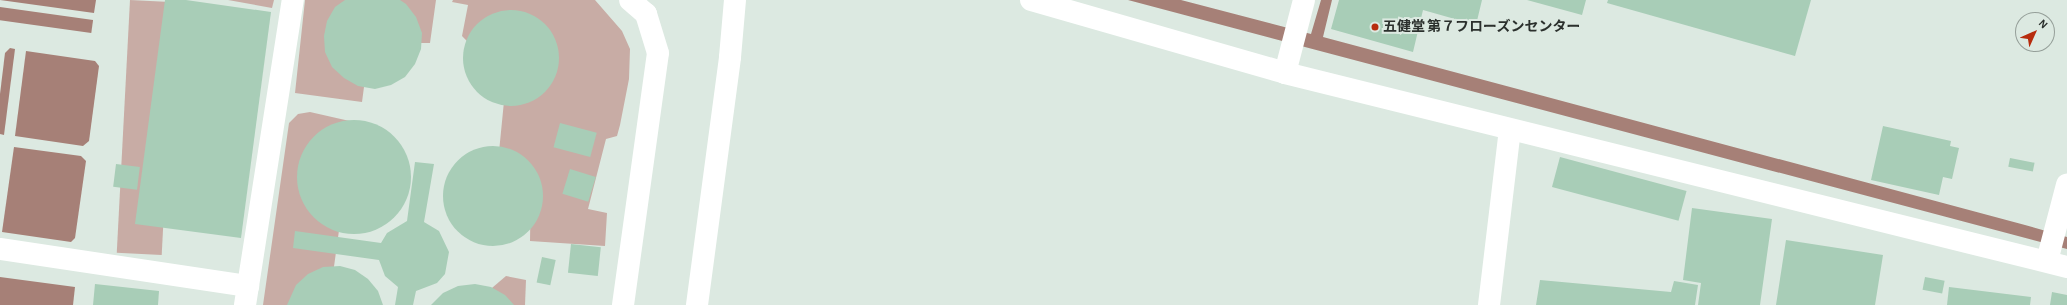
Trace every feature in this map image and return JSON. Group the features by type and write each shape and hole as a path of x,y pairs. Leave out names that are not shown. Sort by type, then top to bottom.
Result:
{"street":[{"path":"0,249 246,295 293,0"},
{"path":"623,305 658,53 646,14 630,0"},
{"path":"697,305 730,57 735,0"},
{"path":"1032,0 1286,67 1510,130 2055,251 2067,186"},
{"path":"1286,67 1302,9"},
{"path":"1489,305 1510,130"}],"shaded area":[{"path":"0,0 96,0 94,13"},
{"path":"130,0 175,2 162,255 117,253"},
{"path":"228,0 274,0 272,8"},
{"path":"305,0 436,0 430,43 419,43 364,87 362,102 295,93"},
{"path":"453,0 595,0 622,31 630,49 629,79 617,136 606,139 588,209 607,213 605,246 530,241 531,177 499,152 506,81 462,36 468,5 452,2"},
{"path":"1128,0 1181,0 1311,34 1321,0 1332,0 1323,37 2025,225 2067,237 2067,249"},
{"path":"0,7 93,20 91,33 0,20"},
{"path":"10,48 15,49 4,135 0,134 0,94 5,53"},
{"path":"26,51 95,61 99,66 89,141 83,146 15,136"},
{"path":"310,112 354,122 332,281 350,305 263,305 289,123 298,114"},
{"path":"14,147 81,156 86,161 75,238 71,242 2,232"},
{"path":"506,276 526,280 525,305 472,305"},
{"path":"0,277 75,287 73,305 0,305"}],"building":[{"path":"165,0 186,0 271,12 241,238 135,224"},
{"path":"345,0 400,0 406,4 416,17 422,33 421,49 415,64 405,77 391,85 375,89 358,86 344,78 332,67 325,52 324,36 327,21 335,7"},
{"name":"五健堂 第７フローズンセンター","path":"1339,0 1482,0 1476,25 1423,10 1413,52 1331,29"},
{"name":"五健堂 第７フローズンセンター","path":"1527,0 1586,0 1582,15"},
{"path":"1608,0 1811,0 1795,56 1607,3"},
{"path":"511,10 529,14 545,24 555,40 559,58 555,76 545,92 529,102 511,106 493,102 477,92 467,76 463,58 467,40 477,24 493,14"},
{"path":"354,120 376,124 394,137 407,155 411,177 407,199 394,217 376,230 354,234 332,230 314,217 301,199 297,177 301,155 314,137 332,124"},
{"path":"560,123 597,133 590,157 554,147"},
{"path":"1883,126 1951,141 1950,146 1959,148 1952,179 1943,177 1939,195 1871,180"},
{"path":"493,146 512,150 529,160 539,177 543,196 539,215 529,232 512,242 493,246 474,242 457,232 447,215 443,196 447,177 457,160 474,150"},
{"path":"1560,157 1687,191 1679,221 1552,187"},
{"path":"2010,158 2035,163 2033,172 2008,167"},
{"path":"415,162 434,164 424,222 439,231 449,252 445,274 437,283 416,291 413,305 395,305 398,287 385,276 379,260 293,248 295,231 381,243 387,233 407,221"},
{"path":"116,164 140,167 137,190 113,187"},
{"path":"570,169 596,177 588,202 562,194"},
{"path":"1692,208 1772,219 1760,305 1698,305 1701,283 1683,280"},
{"path":"1786,240 1883,255 1875,305 1776,305"},
{"path":"571,244 601,247 598,276 568,273"},
{"path":"542,257 556,260 550,285 537,282"},
{"path":"340,266 355,270 368,279 378,291 383,305 287,305 296,285 308,274 323,267"},
{"path":"1925,277 1945,281 1942,294 1923,290"},
{"path":"1540,280 1671,292 1674,281 1698,285 1695,305 1536,305"},
{"path":"95,284 159,291 158,305 93,305"},
{"path":"475,284 491,287 505,295 514,305 431,305 443,293 458,286"},
{"path":"1949,287 2031,297 2030,305 1947,305"},
{"path":"2052,292 2067,295 2067,305 2050,305"}],"place":[{"name":"五健堂 第７フローズンセンター","path":"1375,27"}]}
